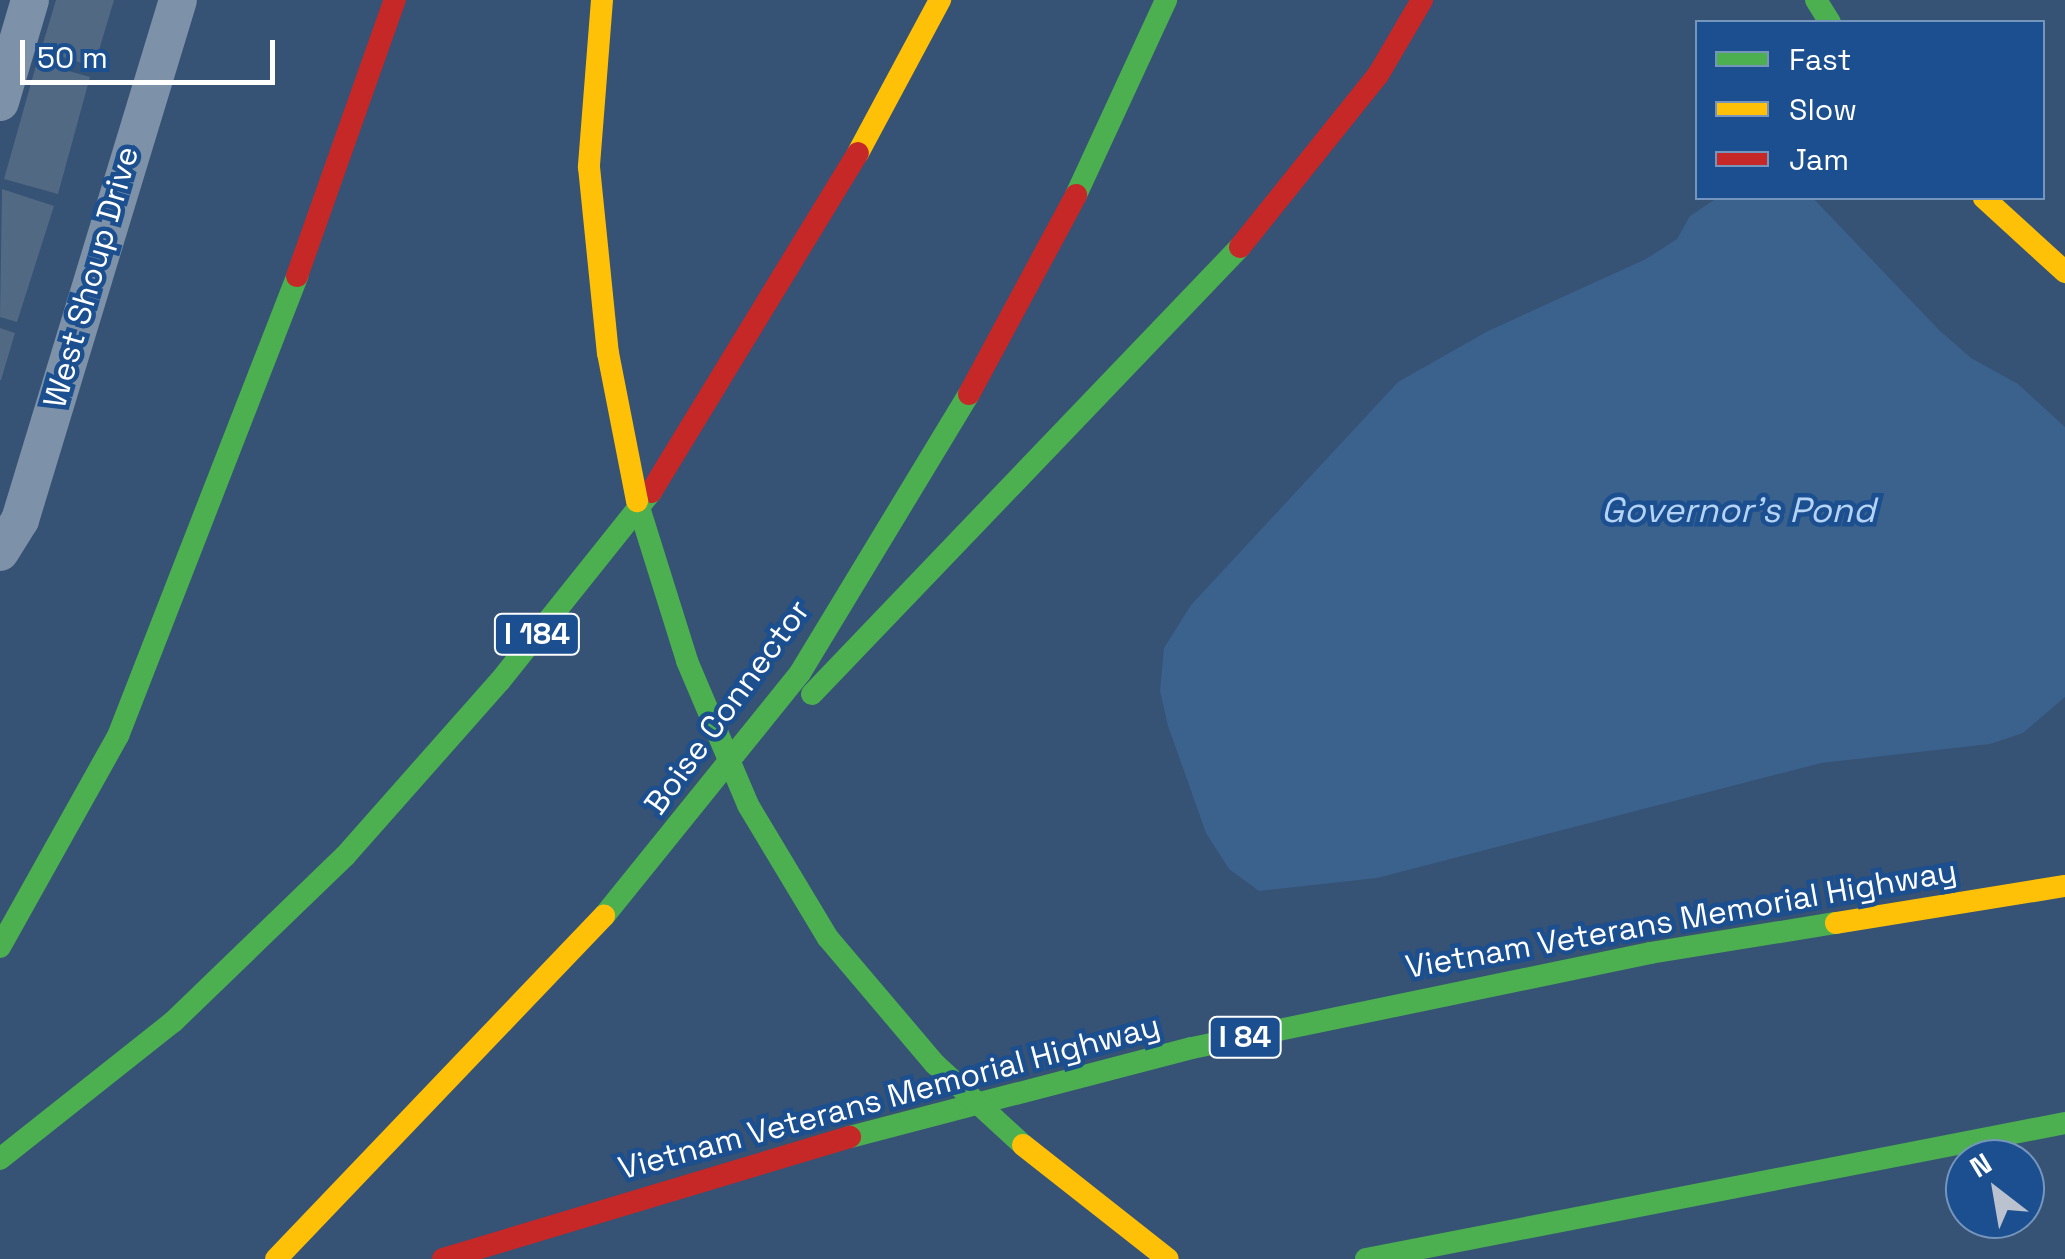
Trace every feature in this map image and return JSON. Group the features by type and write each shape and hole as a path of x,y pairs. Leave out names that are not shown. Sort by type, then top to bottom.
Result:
{"highway":[{"path":"0,946 118,736 341,164 395,0"},
{"path":"602,0 589,168 620,425 630,479 688,661 748,805 828,938 935,1064 1044,1165 1168,1259"},
{"name":"I 184","path":"0,1159 173,1022 345,856 500,681 650,492 904,77 940,0"},
{"name":"Boise Connector","path":"276,1259 394,1141 675,837 800,673 991,358 1055,239 1166,0"},
{"path":"675,837 1235,253 1378,75 1422,0"},
{"path":"1986,200 2065,272"},
{"name":"Vietnam Veterans Memorial Highway","path":"442,1259 739,1166 1192,1048 1650,953 2065,886"},
{"path":"1366,1259 2065,1122"}],"street":[{"path":"0,102 30,0"},
{"name":"West Shoup Drive","path":"0,552 20,520 178,0"}],"water":[{"name":"Governor's Pond","path":"1714,200 1815,200 1938,329 1971,358 2018,384 2065,427 2065,697 2023,733 1990,744 1821,763 1377,878 1259,891 1229,869 1206,833 1168,726 1160,691 1164,648 1191,605 1398,382 1488,331 1646,259 1677,239 1690,216"}],"building":[{"path":"56,0 114,0 94,67 41,50"},
{"path":"37,62 90,77 58,194 4,179"},
{"path":"2,189 54,206 17,322 0,317"},
{"path":"0,328 15,333 1,380 0,380"}],"traffic: fast":[{"path":"1076,195 1166,0"},
{"path":"1816,0 1829,20"},
{"path":"812,694 1240,247"},
{"path":"0,947 118,736 297,276"},
{"path":"604,916 800,673 969,394"},
{"path":"0,1159 173,1022 345,856 500,681 651,492"},
{"path":"637,501 687,661 748,805 828,938 935,1064 1023,1145"},
{"path":"850,1137 1192,1048 1650,953 1836,923"},
{"path":"1366,1259 2065,1123"}],"traffic: slow":[{"path":"602,0 589,167 608,353 637,501"},
{"path":"858,153 940,0"},
{"path":"1986,200 2065,272"},
{"path":"1836,923 2065,886"},
{"path":"276,1259 604,916"},
{"path":"1023,1145 1168,1259"}],"traffic: jam":[{"path":"297,276 395,0"},
{"path":"1240,247 1378,75 1422,0"},
{"path":"651,492 858,153"},
{"path":"969,394 1076,195"},
{"path":"443,1259 850,1137"}]}
